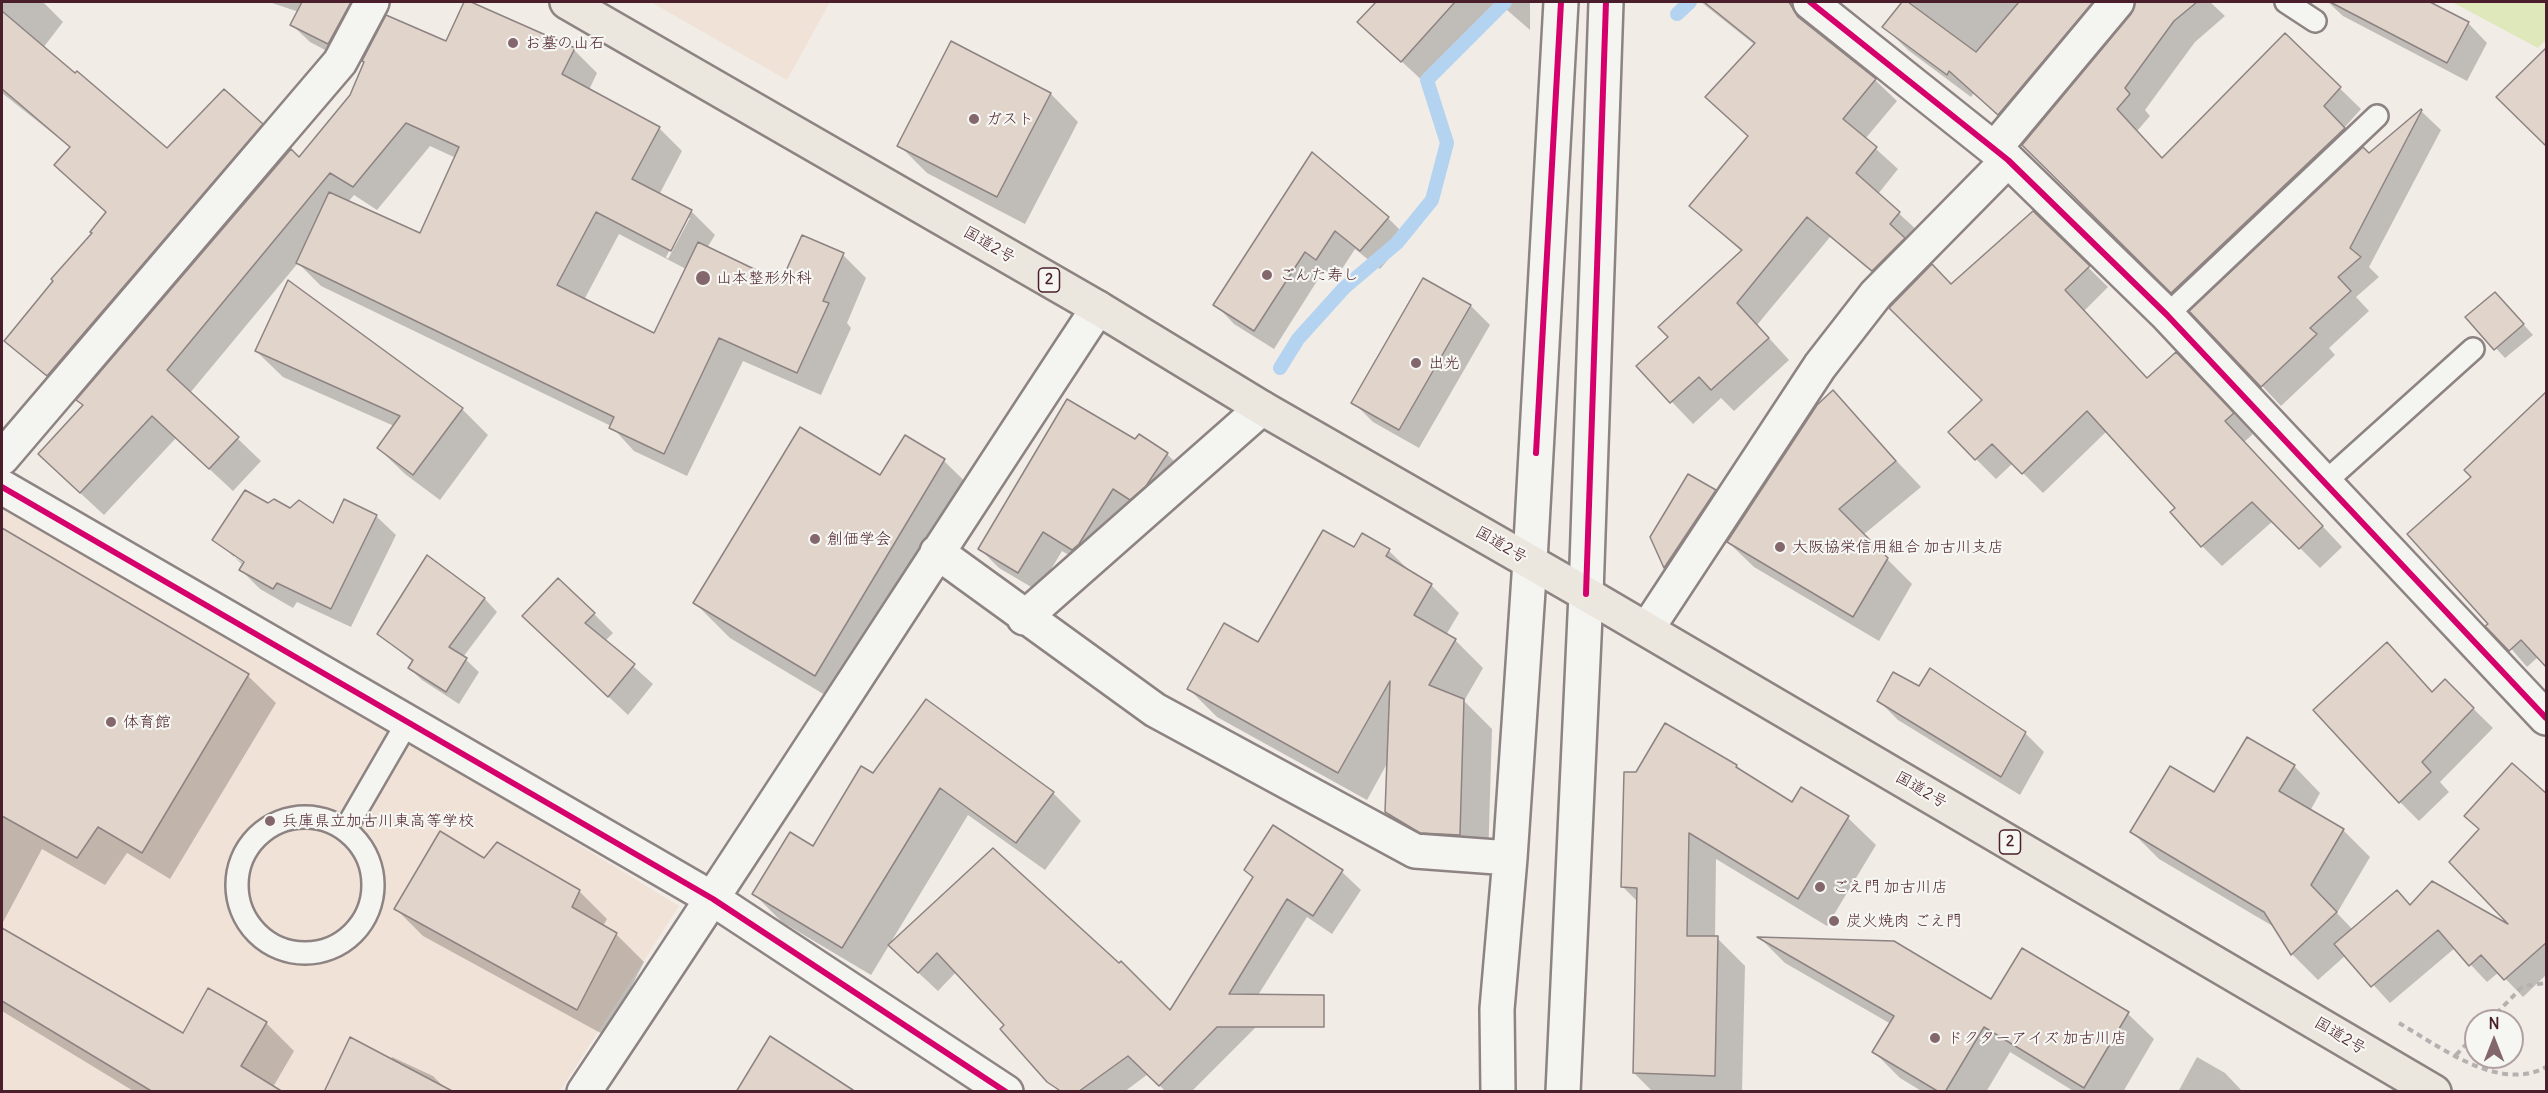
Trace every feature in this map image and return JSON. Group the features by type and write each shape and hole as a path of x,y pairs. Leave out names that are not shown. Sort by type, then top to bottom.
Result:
{"highway":[{"name":"国道2号","path":"567,2 1098,308 1262,408 1647,629 2434,1092"}],"street":[{"path":"2,459 340,63 372,2"},
{"path":"1498,1092 1497,1009 1510,858 1530,561 1560,2"},
{"path":"1563,1092 1586,594 1606,2"},
{"path":"1810,2 2002,154 2167,315 2547,718"},
{"path":"1647,629 1820,366 1876,294 2002,154 2117,2"},
{"path":"584,1092 713,899 1098,308"},
{"path":"1024,618 1262,408"},
{"path":"2,487 713,899 1006,1092"},
{"path":"937,552 1024,618 1155,710 1415,851 1510,858"}],"lane":[{"path":"2286,2 2314,21"},
{"path":"2167,315 2377,116"},
{"path":"2325,483 2473,349"},
{"path":"345,830 407,723"},
{"path":"300,817 324,819 345,830 362,847 372,868 374,892 368,913 356,931 340,945 319,953 297,953 276,948 258,936 245,919 237,899 237,878 243,855 258,836 277,823 300,817"}],"path":[{"path":"2501,1009 2523,986 2547,983"},
{"path":"2456,1055 2464,1047"}],"shaded area":[{"path":"651,2 830,2 787,80"},
{"name":"兵庫県立加古川東高等学校","path":"2,502 399,735 679,906 560,1091 2,1092"}],"green space":[{"path":"2452,2 2546,2 2546,40 2538,48"}],"building":[{"path":"302,2 351,2 328,44 290,25"},
{"path":"464,2 471,2 575,48 562,74 660,127 632,179 692,210 671,251 596,212 557,285 654,333 698,242 781,282 802,235 844,253 823,301 829,303 797,373 719,338 664,454 609,428 614,417 296,263 329,192 420,233 459,147 406,123 353,187 330,173 167,370 239,437 209,469 152,416 80,493 38,454 83,405 76,400 291,149 299,157 350,95 364,62 362,61 386,15 446,41"},
{"path":"1376,2 1455,2 1401,62 1357,22"},
{"path":"1704,2 1789,2 1798,17 1876,79 1843,119 1877,147 1856,173 1900,212 1890,224 1905,238 1872,271 1807,217 1737,303 1769,338 1711,390 1699,377 1670,403 1636,366 1668,337 1658,327 1742,250 1689,206 1748,136 1705,97 1755,43"},
{"path":"1902,2 1908,2 1976,52 2019,2 2093,2 1998,115 1949,71 1947,75 1882,27"},
{"path":"2135,2 2197,2 2174,21 2125,88 2130,94 2117,109 2162,158 2285,33 2341,87 2324,106 2345,128 2171,293 2022,145 2131,14"},
{"path":"2330,2 2430,2 2469,22 2447,63"},
{"path":"2,11 167,148 224,89 263,124 47,376 4,341 53,281 51,279 92,233 90,232 106,212 54,165 70,147 2,89"},
{"name":"ガスト","path":"951,41 1051,93 997,197 897,146"},
{"path":"2547,47 2547,147 2496,97"},
{"path":"2421,109 2350,248 2361,257 2338,277 2351,291 2310,328 2317,334 2261,387 2189,311 2363,147 2369,153"},
{"path":"1312,152 1389,217 1360,251 1335,231 1316,260 1305,252 1254,331 1213,305"},
{"path":"2033,211 2090,266 2065,290 2147,378 2176,352 2234,413 2225,421 2323,526 2299,549 2252,502 2201,547 2170,512 2175,508 2087,411 2022,474 1992,444 1975,460 1948,432 1982,400 1889,308 1932,264 1951,284"},
{"path":"1423,278 1471,305 1399,430 1351,403"},
{"path":"288,280 463,408 413,475 377,448 400,416 255,351"},
{"path":"2495,292 2524,324 2494,350 2465,317"},
{"path":"1833,390 1896,461 1839,509 1888,558 1853,617 1727,542 1817,405"},
{"path":"2547,391 2547,668 2521,640 2509,651 2485,626 2488,624 2407,534 2471,477 2464,470"},
{"path":"1067,399 1135,439 1139,434 1168,453 1146,486 1130,500 1113,489 1079,544 1072,550 1043,532 1018,573 978,549"},
{"name":"創価学会","path":"800,427 880,475 905,435 945,459 815,676 693,603"},
{"path":"1688,474 1716,490 1664,568 1650,537"},
{"path":"245,490 268,503 274,499 290,508 299,500 333,523 344,499 377,515 331,609 277,583 273,589 239,570 244,562 212,540"},
{"name":"体育館","path":"2,528 249,674 142,853 98,827 77,858 2,816"},
{"path":"1323,530 1354,547 1362,533 1390,549 1386,556 1432,584 1414,615 1456,639 1429,685 1464,699 1460,835 1420,833 1385,812 1390,681 1338,773 1187,689 1224,623 1258,642"},
{"path":"427,555 485,598 449,647 467,658 446,692 408,668 413,660 377,634"},
{"path":"558,578 595,613 585,623 635,664 608,697 522,616"},
{"path":"2387,642 2432,692 2445,679 2474,708 2422,762 2431,772 2399,803 2313,710"},
{"path":"1930,668 2026,732 2001,777 1877,701 1893,672 1919,686"},
{"path":"926,699 1054,792 1016,843 940,788 842,948 752,894 790,832 813,846 861,766 873,773"},
{"path":"1665,723 1737,765 1736,767 1792,802 1801,787 1849,816 1798,899 1689,833 1687,936 1718,936 1715,1076 1633,1073 1637,888 1621,887 1624,772 1636,772"},
{"path":"2247,737 2295,765 2279,791 2344,829 2311,885 2337,912 2291,955 2264,912 2130,832 2170,766 2214,792"},
{"path":"2512,763 2547,794 2547,942 2504,980 2481,955 2469,966 2438,930 2371,987 2334,944 2397,890 2410,905 2432,881 2508,924 2449,862 2479,829 2464,816"},
{"path":"1273,825 1343,870 1313,916 1287,899 1229,994 1324,995 1324,1027 1217,1027 1159,1086 1128,1056 1078,1092 1062,1092 1047,1082 1000,1029 1004,1025 937,953 918,973 888,945 993,848 1119,963 1121,961 1170,1010 1253,877 1244,870"},
{"path":"440,831 484,858 497,842 580,890 572,907 617,933 577,1010 394,909"},
{"path":"2,928 183,1033 208,988 267,1022 241,1066 283,1092 153,1092 2,1001"},
{"path":"1757,937 1894,941 1991,999 2022,948 2129,1012 2084,1088 1984,1027 1945,1092 1939,1092 1872,1052 1894,1016"},
{"path":"770,1036 856,1092 736,1092"},
{"path":"350,1037 454,1092 324,1092"}],"waterway":[{"path":"1280,368 1298,339 1344,288 1397,243 1432,200 1447,143 1427,80 1505,2"},
{"path":"1677,14 1690,2"}],"cycle path":[{"path":"1536,453 1561,2"},
{"path":"1586,594 1606,2"},
{"path":"1810,2 2008,160 2167,315 2546,718"},
{"path":"2,487 713,899 1006,1092"}],"place":[{"name":"お墓の山石","path":"513,43"},
{"name":"ガスト","path":"974,119"},
{"name":"ごんた寿し","path":"1267,275"},
{"name":"山本整形外科","path":"703,278"},
{"name":"出光","path":"1416,363"},
{"name":"創価学会","path":"815,539"},
{"name":"大阪協栄信用組合 加古川支店","path":"1780,547"},
{"name":"体育館","path":"111,722"},
{"name":"兵庫県立加古川東高等学校","path":"270,821"},
{"name":"ごえ門 加古川店","path":"1820,887"},
{"name":"炭火焼肉 ごえ門","path":"1834,921"},
{"name":"ドクターアイズ 加古川店","path":"1935,1038"}]}
